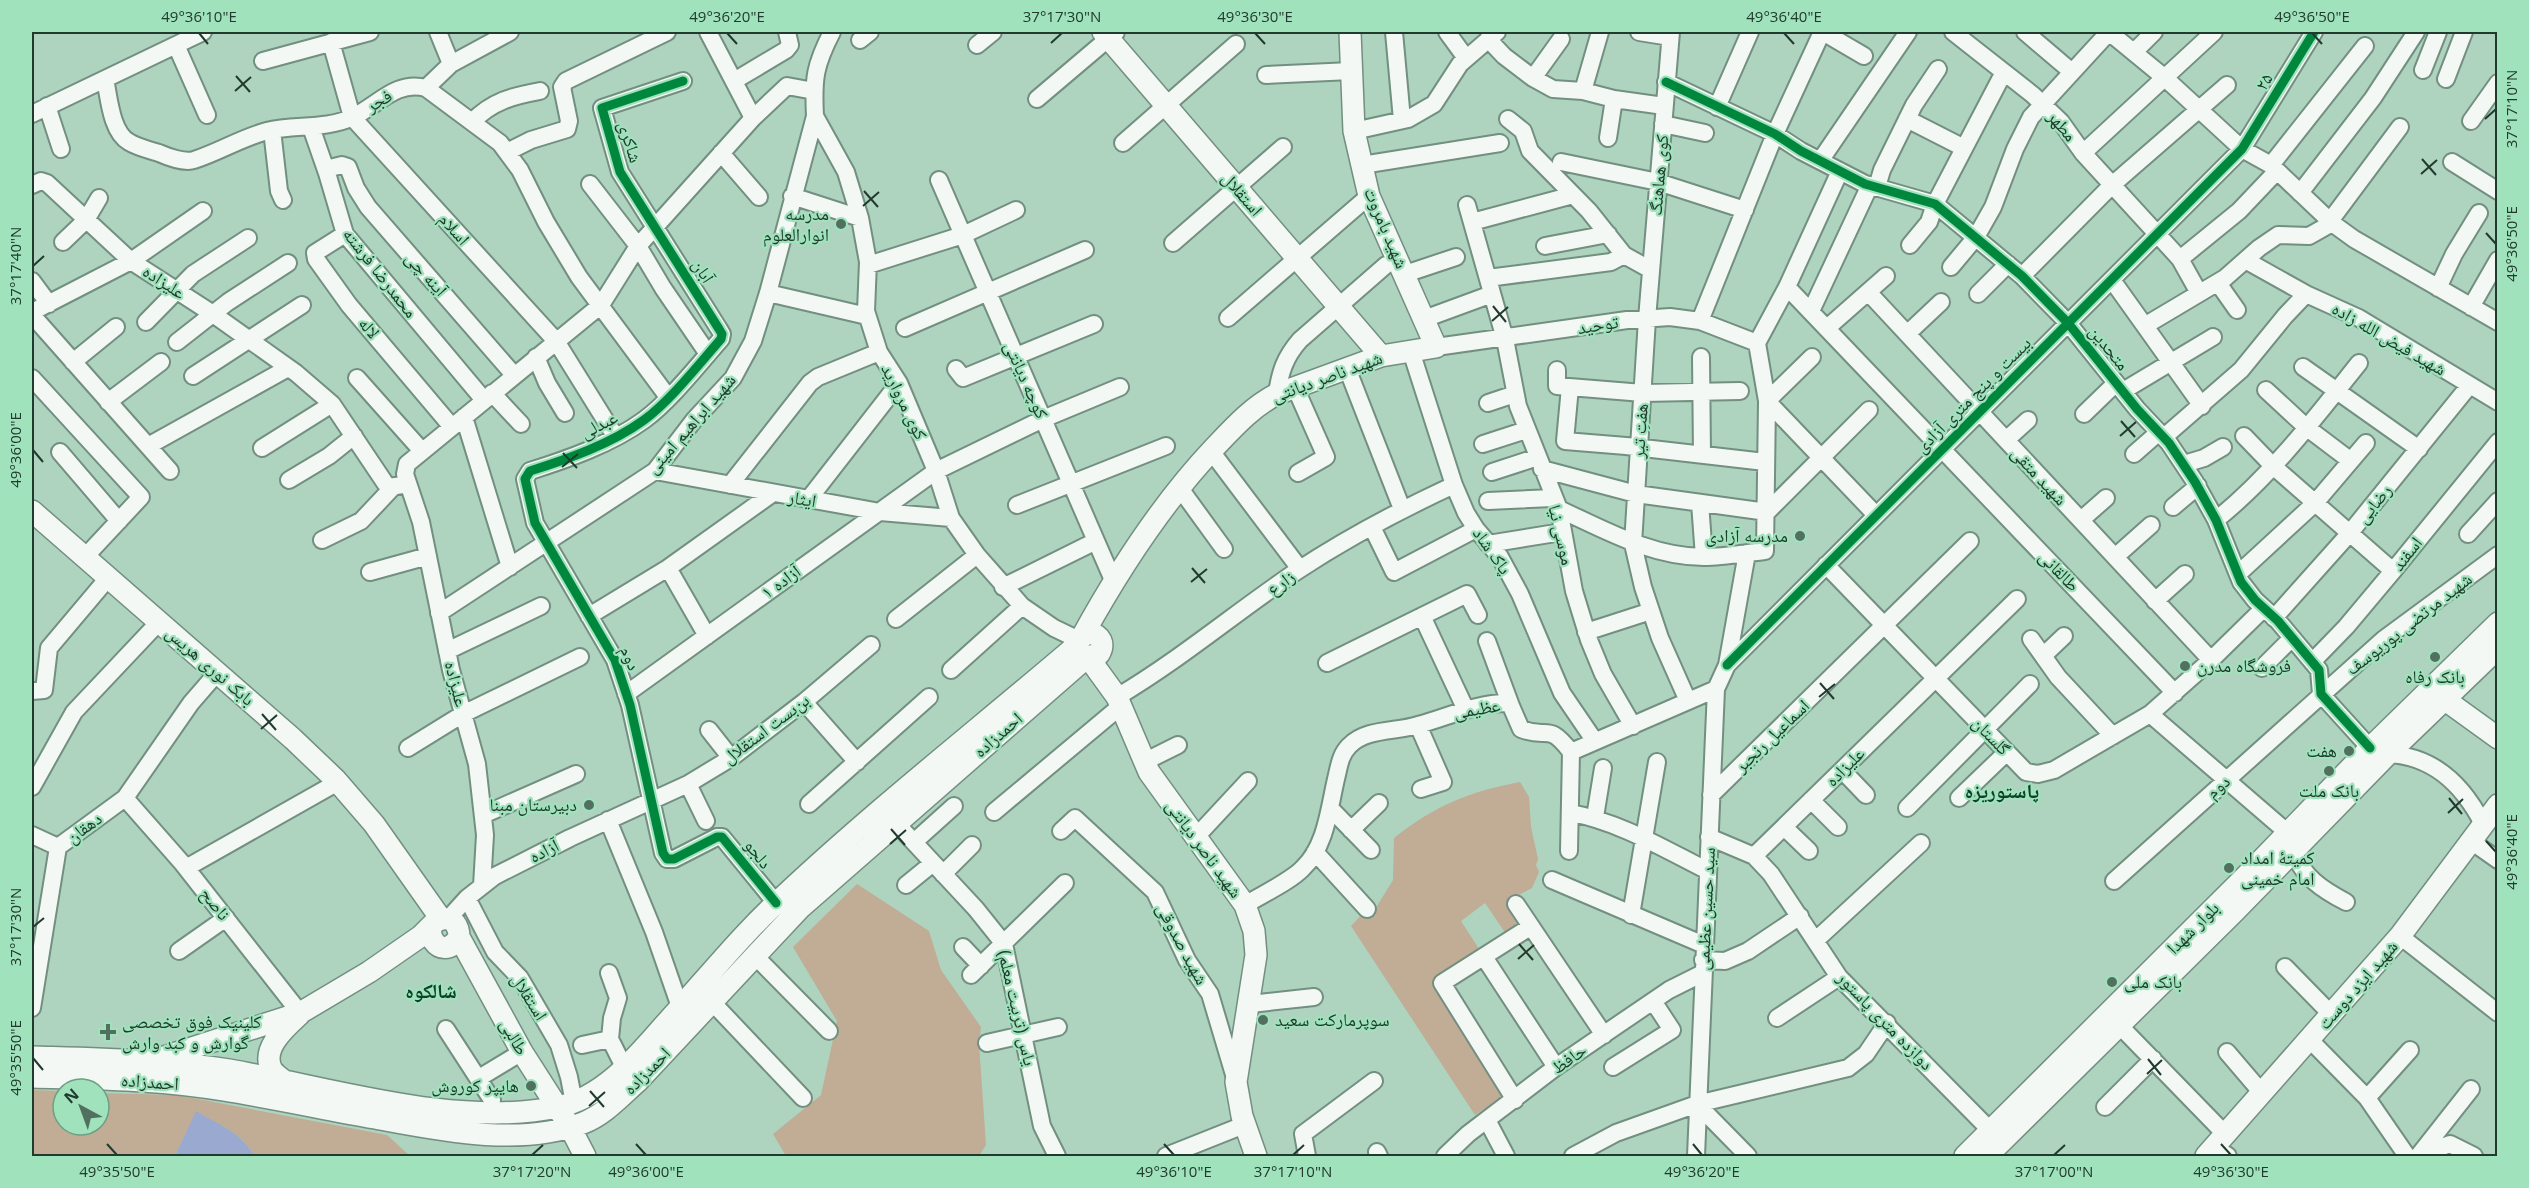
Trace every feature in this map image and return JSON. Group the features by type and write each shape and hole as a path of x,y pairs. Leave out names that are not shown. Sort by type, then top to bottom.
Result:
{"main road":[{"name":"شهید بامروت","path":"1350,32 1354,131 1370,196 1436,347"},
{"name":"استقلال","path":"1109,34 1166,105 1381,356"},
{"name":"شهید ناصر دیانتی","path":"1256,1156 1244,1125 1236,1082 1256,955 1254,930 1245,905 1166,797 1144,762 1118,698 1088,645 1101,603 1113,580 1179,487 1240,421 1262,402 1381,356 1436,347"},
{"name":"بابک نوری هریس","path":"32,511 293,739 338,782 374,824 443,931"},
{"name":"بلوار شهدا","path":"1965,1156 2252,882 2379,751 2498,623"},
{"name":"احمدزاده","path":"32,1077 170,1082 378,1109 475,1113 527,1111 565,1105 586,1098 625,1069 776,903 896,823 1088,645"},
{"name":"احمدزاده","path":"32,1057 183,1064 283,1080 378,1109 475,1134 534,1133 570,1127 596,1116 637,1082 800,908 835,863 1088,645"},
{"name":"بلوار شهدا","path":"2379,751 2444,699 2498,648"},
{"path":"2444,699 2498,738"},
{"name":"شهید ایزد دوست","path":"2218,1148 2262,1093 2400,936 2498,805"},
{"name":"بلوار شهدا","path":"1987,1156 2120,1026 2228,906"},
{"name":"احمدزاده","path":"150,1062 300,1013 408,946 443,931"},
{"name":"طالبی","path":"443,931 475,965 522,1052 565,1105 570,1127"},
{"name":"احمدزاده","path":"283,1080 271,1069 270,1055 275,1040 300,1013"},
{"path":"570,1127 585,1156"}],"street":[{"path":"32,114 203,32"},
{"path":"263,61 370,32"},
{"path":"438,32 451,64"},
{"path":"507,152 531,140 567,129 569,121 562,87 566,81 667,32"},
{"path":"708,32 753,118"},
{"path":"734,81 786,50 790,45 787,32"},
{"name":"شهید ابراهیم امینی","path":"440,613 655,471 694,420 733,378 753,340 768,293 814,116 814,90 819,57 832,32"},
{"path":"977,45 993,32"},
{"path":"1394,32 1402,120"},
{"path":"1447,32 1467,58"},
{"path":"1583,91 1600,32"},
{"path":"1639,32 1670,34"},
{"path":"1717,107 1750,32"},
{"path":"1700,321 1775,134 1822,32 1864,56"},
{"path":"1820,161 1908,32"},
{"path":"2025,32 2072,72"},
{"path":"1951,267 1976,237 1993,207 2015,149 2031,117 2109,32 2165,78 2242,149 2274,168 2331,222 2354,239 2498,322"},
{"path":"2134,52 2154,32"},
{"path":"2083,153 2214,32"},
{"name":"۲۵","path":"2242,149 2314,32"},
{"path":"2300,193 2373,98 2416,32"},
{"path":"2423,70 2437,32"},
{"path":"2446,80 2464,32"},
{"path":"498,34 451,64 426,88 472,122 507,152 520,170 546,222 579,277 668,397"},
{"path":"1037,99 1109,34"},
{"name":"کوی هماهنگ","path":"1647,319 1670,34"},
{"name":"مطهر","path":"1962,34 2061,122 2083,153 2180,259 2199,293"},
{"path":"1354,131 1402,120 1434,104 1460,64 1492,35 1504,56 1533,78 1553,89 1583,91 1614,99 1664,106"},
{"path":"1533,78 1562,39"},
{"path":"331,42 352,117"},
{"path":"1123,143 1236,44"},
{"path":"176,45 207,115"},
{"path":"2180,259 2239,211 2365,46"},
{"path":"1811,311 1907,119 1938,69"},
{"path":"1266,75 1351,71"},
{"path":"1910,245 1929,222 1935,204 2004,72"},
{"name":"فجر","path":"105,79 121,136 128,142 165,156 191,161 253,135 272,130 321,127 352,117 396,90 414,84 426,88"},
{"name":"شاکری","path":"654,226 620,172 602,108 683,81"},
{"name":"متحدین","path":"1666,82 1775,134 1820,161 1873,186 1935,204 2022,276 2068,323 2184,464 2216,520 2241,582 2319,670 2321,694"},
{"path":"2471,121 2498,83"},
{"path":"2022,276 2112,185 2200,111 2227,85"},
{"path":"322,540 361,521 402,481 407,464 602,305 638,246 654,226 753,118 787,86 814,90"},
{"path":"472,122 484,110 508,96 540,91"},
{"path":"1608,138 1614,99"},
{"path":"47,106 61,149"},
{"name":"کوی مروارید","path":"814,116 846,172 860,218 868,265 867,316 879,352 899,384 936,471 951,518 976,555 1022,606 1054,628 1088,645"},
{"name":"اسلام","path":"352,117 556,341 615,436"},
{"path":"1508,119 1523,131 1530,151 1608,234 1624,255 1651,270"},
{"path":"1907,119 1964,148"},
{"path":"1663,124 1705,133"},
{"name":"محمدرضا فرشته","path":"311,127 345,234 488,397 521,424"},
{"path":"2146,325 2218,283 2277,235 2309,236 2331,222 2400,127"},
{"path":"272,130 279,191 283,200"},
{"path":"1362,165 1500,143"},
{"path":"1173,243 1283,147"},
{"name":"بیست و پنج متری آزادی","path":"1727,665 2242,149"},
{"path":"721,153 759,197"},
{"path":"1561,162 1658,182 1745,210"},
{"path":"2452,162 2496,187"},
{"name":"آینه چی","path":"326,169 342,165 348,167 368,207 514,375"},
{"path":"1488,501 1556,503 1633,544 1669,554 1704,557 1765,551 1767,401 1758,343 1840,171"},
{"name":"کوچه دیانتی","path":"939,180 1113,580"},
{"name":"علیزاده","path":"32,185 41,181 47,183 127,258 213,314 288,368 332,404 385,483 390,487 402,481 421,522 447,651 477,764 485,835 482,886"},
{"path":"590,184 638,246 672,302 708,354"},
{"path":"1472,222 1572,195"},
{"path":"792,196 860,218"},
{"path":"1228,318 1370,196"},
{"path":"63,242 86,220 99,198"},
{"name":"موسی نیا","path":"1467,205 1505,339 1515,394 1526,430 1556,503 1574,591 1587,632 1603,674 1633,726"},
{"path":"868,265 963,235 1016,210"},
{"path":"170,471 32,314 203,211"},
{"path":"2438,288 2454,254 2480,213"},
{"name":"آبان","path":"654,226 722,334"},
{"name":"لاله","path":"345,234 315,253 316,259 349,305 458,422"},
{"path":"1545,246 1608,234"},
{"path":"146,321 193,274 248,238"},
{"path":"905,328 988,294 1085,250"},
{"path":"1424,319 1490,286 1611,262 1624,255"},
{"path":"1405,274 1456,257"},
{"path":"2471,307 2498,260"},
{"name":"شهید فیض الله زاده","path":"2247,261 2306,294 2359,318 2498,402"},
{"path":"177,342 213,314 288,263"},
{"path":"1978,294 2008,264"},
{"path":"1298,473 1326,457 1286,391 1281,369 1289,351 1386,265"},
{"path":"1827,328 1886,276"},
{"path":"2112,280 2202,406"},
{"path":"32,281 49,304"},
{"path":"2218,283 2237,310"},
{"name":"طالقانی","path":"1787,286 2175,693"},
{"name":"شهید متقی","path":"1868,292 2211,660"},
{"path":"768,293 867,316"},
{"path":"2134,454 2202,406 2241,370 2306,294"},
{"path":"1907,334 1941,302"},
{"path":"193,375 302,305"},
{"name":"توحید","path":"1436,347 1670,317 1700,321 1758,343"},
{"name":"هفتِ تیر","path":"1647,319 1633,544 1660,638 1688,701"},
{"path":"956,369 963,378 1094,324"},
{"path":"74,362 116,327"},
{"name":"عبدلی","path":"546,543 535,523 526,475 530,471 594,447 644,420 708,354 721,339 722,334"},
{"path":"2084,414 2119,387 2213,337"},
{"name":"پاک شاد","path":"1411,351 1454,486 1476,529 1500,557 1520,594 1562,693 1594,740"},
{"path":"730,485 810,383 818,377 879,352"},
{"path":"536,357 547,383 565,413"},
{"path":"1701,357 1702,455"},
{"path":"1767,401 1812,357"},
{"path":"108,402 161,362"},
{"path":"2216,520 2246,494 2273,465 2359,363"},
{"path":"2303,367 2419,449"},
{"path":"148,446 288,368"},
{"path":"1347,368 1402,509"},
{"path":"1557,370 1557,387 1643,393 1740,391"},
{"path":"32,378 141,497 85,557"},
{"path":"357,378 422,452"},
{"path":"808,500 899,384"},
{"name":"رضایی","path":"2269,613 2349,534 2469,386"},
{"name":"آزاده ۱","path":"626,694 936,471 1043,419 1120,387"},
{"path":"1570,387 1565,441 1765,462"},
{"path":"2266,390 2306,427 2351,461"},
{"path":"1488,404 1515,394"},
{"path":"1767,401 1876,515"},
{"path":"262,448 332,404"},
{"path":"1767,512 1869,411"},
{"path":"2006,440 2028,420"},
{"path":"458,422 510,567"},
{"path":"1483,444 1526,430"},
{"path":"289,480 329,456 354,436"},
{"path":"2244,436 2314,503 2393,571"},
{"name":"اسفند","path":"2312,662 2346,627 2498,442"},
{"path":"2238,574 2314,503 2366,443"},
{"path":"1017,505 1070,482 1166,446"},
{"path":"2184,464 2204,458 2223,447"},
{"path":"1211,451 1300,569"},
{"path":"60,452 119,521"},
{"path":"1492,472 1540,463 1636,494 1767,512"},
{"name":"ایثار","path":"655,471 880,512 951,518"},
{"name":"زارع","path":"994,812 1118,698 1300,569 1402,509 1454,486"},
{"path":"2173,507 2198,486"},
{"path":"1179,487 1224,549"},
{"path":"589,616 668,568 773,493"},
{"path":"2081,520 2106,498"},
{"path":"2468,534 2498,501"},
{"path":"1700,503 1704,557"},
{"path":"2115,557 2151,525"},
{"path":"1372,526 1394,572 1476,529"},
{"path":"1488,544 1562,532"},
{"path":"1003,587 1096,541"},
{"name":"اسماعیل رنجبر","path":"1711,795 1970,541"},
{"name":"دوم","path":"546,543 615,660 626,694 651,800"},
{"path":"1727,665 1747,553"},
{"path":"896,619 976,555"},
{"name":"شهید مرتضی پوریوسف","path":"2321,694 2384,639 2498,555"},
{"path":"370,572 428,556"},
{"name":"گلستان","path":"1826,565 2026,772 2038,774 2054,770 2150,714 2269,613"},
{"path":"668,568 707,636"},
{"path":"2156,601 2185,574"},
{"path":"32,691 44,690 49,648 108,578"},
{"path":"1327,663 1467,594 1478,615"},
{"name":"علیزاده","path":"1754,856 2017,599"},
{"path":"447,651 541,606"},
{"path":"951,670 1022,606"},
{"path":"1587,632 1651,611"},
{"path":"1422,616 1466,710"},
{"path":"32,787 74,712 159,622"},
{"path":"2043,656 2064,636"},
{"path":"2262,668 2292,638"},
{"path":"2031,639 2058,677 2113,736"},
{"path":"1487,641 1511,706"},
{"name":"بن‌بست استقلال","path":"651,800 688,784 731,758 804,702 871,645"},
{"path":"408,748 463,714 580,657"},
{"name":"سید حسین عظیمی","path":"1696,1156 1716,689 1727,665"},
{"name":"دهقان","path":"32,1008 58,847 125,798 191,703 218,673"},
{"path":"1907,808 2030,684"},
{"path":"1569,851 1571,752 1594,740 1633,726 1716,689"},
{"path":"2321,694 2379,751 2416,759 2444,775 2470,799 2477,832 2498,860"},
{"name":"دوم","path":"2114,881 2321,694"},
{"path":"809,804 929,697"},
{"path":"804,702 856,762"},
{"name":"عظیمی","path":"1330,808 1341,758 1349,745 1374,733 1418,725 1449,713 1507,703 1511,706 1521,729 1534,733 1550,732 1557,735 1571,752"},
{"path":"2150,714 2226,780 2291,842 2299,865 2311,881 2324,891 2346,902"},
{"path":"1418,725 1443,782 1421,789"},
{"path":"709,730 731,758"},
{"path":"1144,762 1178,745"},
{"path":"1959,798 2007,752"},
{"path":"1632,915 1657,762"},
{"path":"1595,817 1603,768"},
{"path":"1842,770 1866,795"},
{"path":"483,815 576,774"},
{"path":"1195,838 1248,781"},
{"path":"186,868 338,782"},
{"path":"688,784 706,821"},
{"name":"ناصح","path":"125,798 186,868 300,1013"},
{"name":"آزاده","path":"443,931 467,898 495,876 651,800"},
{"name":"دلجو","path":"651,800 663,853 667,859 674,859 717,837 722,837 776,903"},
{"path":"1811,800 1838,826"},
{"path":"1351,830 1379,803"},
{"path":"914,842 954,806"},
{"path":"1330,808 1371,849"},
{"path":"1245,905 1303,869 1315,852 1330,808"},
{"path":"1571,813 1595,817 1646,839 1708,871"},
{"name":"شهید صدوقی","path":"1061,831 1075,818 1155,892 1186,960 1210,994 1236,1082"},
{"path":"608,820 654,932 680,1007"},
{"name":"یاس (تربیت معلم)","path":"896,823 976,909 1004,944 1042,1126 1057,1156"},
{"path":"1784,826 1809,851"},
{"path":"32,835 58,847"},
{"name":"دوازده متری پاستور","path":"1709,837 1754,856 1771,874 1839,976 1990,1131"},
{"path":"1816,940 1921,843"},
{"path":"906,885 938,868 972,845"},
{"path":"1315,852 1367,909"},
{"path":"1552,880 1632,915 1704,960 1725,961 1748,951 1800,916"},
{"path":"963,947 976,970 1065,884"},
{"name":"استقلال","path":"467,898 495,952 520,978 559,1045 565,1105"},
{"path":"1516,904 1604,1035"},
{"path":"179,951 226,918"},
{"path":"1515,1100 1442,983 1530,927"},
{"path":"2400,936 2498,1014"},
{"path":"755,956 829,1031"},
{"path":"1484,957 1557,1067"},
{"name":"حافظ","path":"1445,1156 1487,1120 1557,1067 1653,1001 1704,960"},
{"path":"2285,967 2332,1015"},
{"path":"609,973 618,998 612,1018 610,1040 625,1069"},
{"path":"1777,1018 1839,976"},
{"path":"1250,1004 1314,997"},
{"path":"1613,1067 1672,1030 1653,1001"},
{"path":"712,1002 803,1098"},
{"path":"1573,1156 1616,1133 1697,1104 1848,1068 1866,1054 1887,1023"},
{"path":"2120,1026 2173,1080 2218,1148"},
{"path":"987,1043 1058,1027"},
{"path":"446,1029 492,1100"},
{"path":"582,1045 610,1040"},
{"path":"2310,1040 2367,1098 2414,1156"},
{"path":"2367,1098 2410,1050"},
{"path":"479,1078 522,1052"},
{"path":"2227,1052 2262,1093"},
{"path":"2105,1107 2153,1059"},
{"path":"1307,1156 1303,1134 1374,1081"},
{"path":"2414,1156 2471,1089"},
{"path":"1697,1104 1748,1156"},
{"path":"1487,1120 1506,1156"},
{"path":"1166,1156 1244,1125"},
{"path":"2414,1156 2450,1144 2474,1156"}],"shaded area":[{"path":"1520,782 1529,797 1531,827 1538,859 1536,865 1539,872 1532,888 1511,899 1521,925 1508,937 1485,903 1461,921 1483,955 1438,983 1506,1095 1475,1115 1351,926 1367,909 1377,906 1393,880 1394,838 1424,817 1453,801 1484,790"},
{"path":"857,884 929,931 941,970 981,1027 979,1044 986,1145 979,1156 786,1156 773,1134 821,1095 837,1021 793,947"},
{"path":"32,1090 51,1091 51,1137 111,1137 111,1093 177,1095 387,1135 410,1156 255,1156 235,1134 196,1112 175,1156 32,1156"}],"water":[{"path":"196,1111 235,1134 255,1156 175,1156"}],"cycle path":[{"path":"1727,665 2242,149 2314,32"},
{"path":"683,81 602,108 620,172 719,329 722,334 721,339 674,393 644,420 603,444 530,471 525,479 535,523 615,660 630,705 663,853 667,859 674,859 717,837 722,837 776,903"},
{"path":"1666,82 1775,134 1801,151 1865,184 1935,204 2022,276 2068,323 2137,409 2169,443 2195,482 2216,520 2241,582 2255,600 2278,621 2319,670 2321,694 2370,748"}],"place":[{"name":"مدرسه انوارالعلوم","path":"841,224"},
{"name":"مدرسه آزادی","path":"1800,536"},
{"name":"بانک رفاه","path":"2435,657"},
{"name":"فروشگاه مدرن","path":"2185,666"},
{"name":"هفت","path":"2349,751"},
{"name":"بانک ملت","path":"2329,771"},
{"name":"دبیرستان مبنا","path":"589,805"},
{"name":"کمیتهٔ امداد امام خمینی","path":"2229,868"},
{"name":"بانک ملی","path":"2112,982"},
{"name":"سوپرمارکت سعید","path":"1263,1020"},
{"name":"کلینیک فوق تخصصی گوارش و کبد وارش","path":"108,1032"},
{"name":"هايپر كوروش","path":"531,1086"}],"district":[{"name":"پاستوریزه","path":"2002,791"},
{"name":"شالکوه","path":"431,991"}]}
